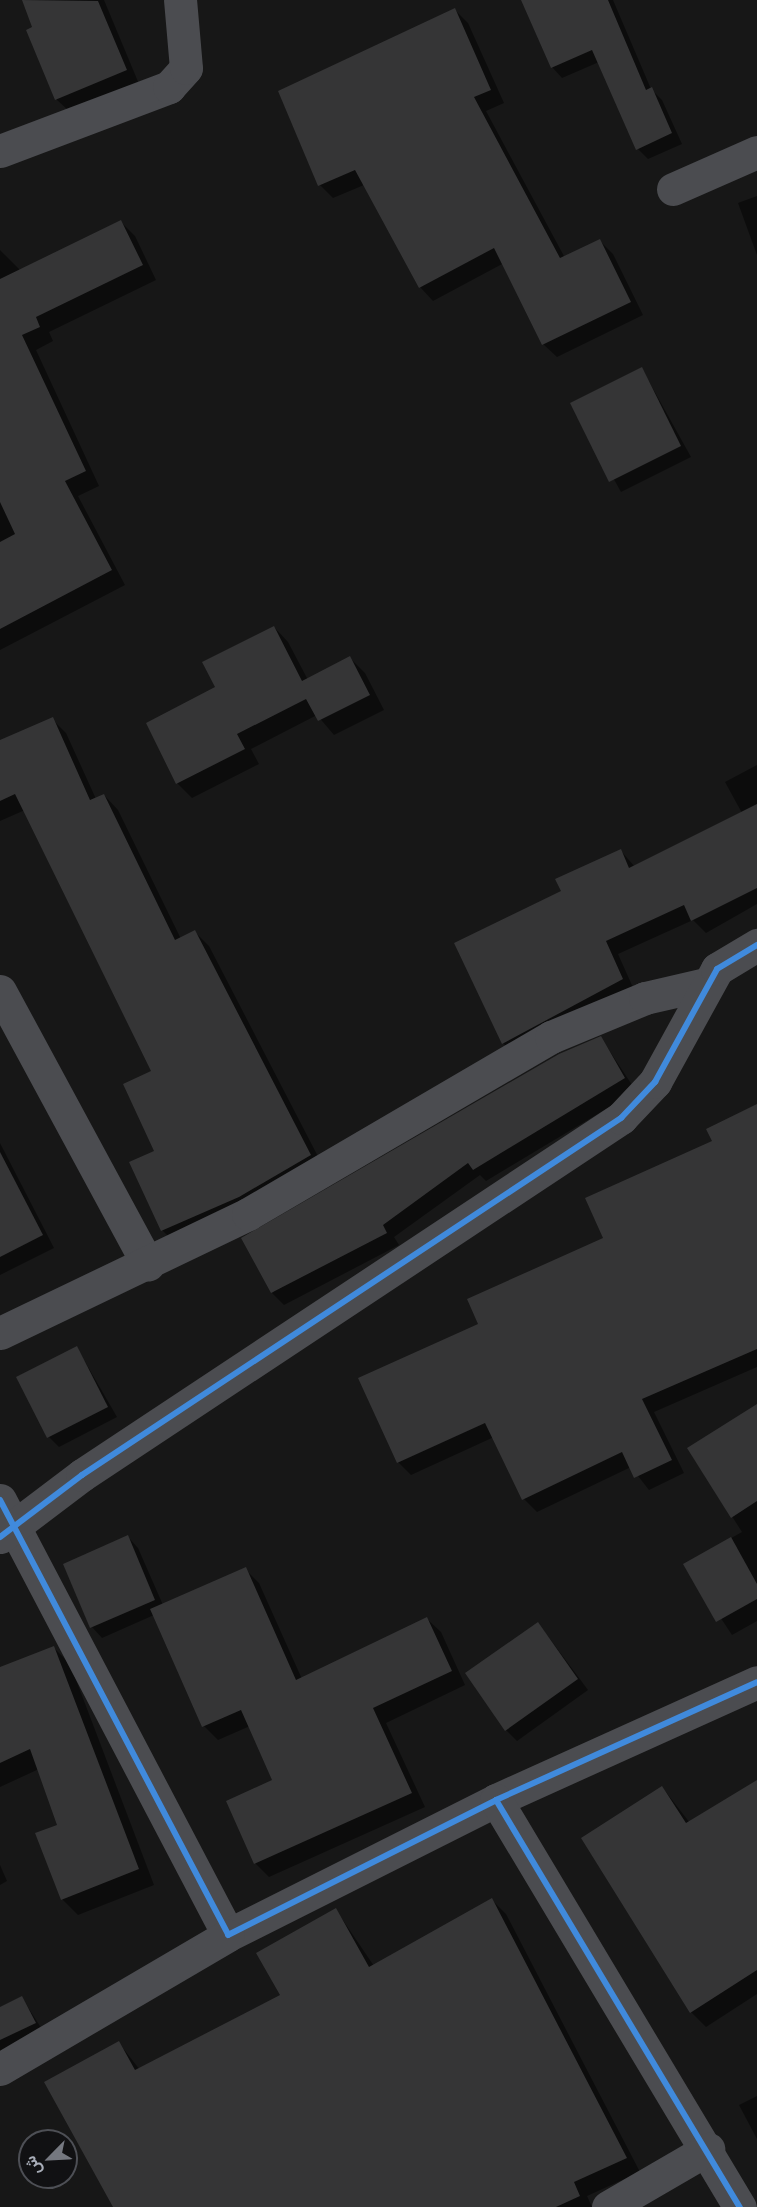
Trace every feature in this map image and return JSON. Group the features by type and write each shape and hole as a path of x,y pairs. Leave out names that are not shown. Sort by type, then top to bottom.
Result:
{"street":[{"path":"0,151 169,87 186,68 180,0"},
{"path":"673,189 757,152"},
{"path":"228,1935 5,1521 82,1476 621,1118 671,1057 706,984 732,957 757,945"},
{"path":"0,1333 148,1265 248,1214 550,1037 645,998 706,984"},
{"path":"0,991 9,1033 148,1265"},
{"path":"0,2069 228,1935 496,1800 757,1682"},
{"path":"496,1800 708,2149 740,2207"},
{"path":"608,2207 708,2149"}],"building":[{"path":"22,0 98,1 127,70 55,100 26,30 32,27"},
{"path":"521,0 608,0 646,90 652,87 672,133 636,150 592,50 551,68"},
{"path":"455,8 491,90 474,97 560,258 600,239 631,302 542,345 494,248 419,288 355,170 318,186 278,91"},
{"path":"121,220 143,265 36,317 40,327 22,335 86,471 65,481 112,570 0,629 0,542 15,534 0,502 0,279"},
{"path":"642,367 681,446 609,482 570,403"},
{"path":"274,626 302,681 350,656 370,695 318,721 306,699 237,734 245,749 176,784 146,723 215,687 202,662"},
{"path":"53,717 90,800 104,794 175,940 195,930 311,1155 239,1197 161,1231 129,1162 154,1151 123,1084 151,1071 15,794 0,801 0,740"},
{"path":"757,804 757,888 691,921 684,905 606,941 623,979 502,1044 454,943 561,891 555,879 621,849 629,868"},
{"path":"601,1036 625,1078 473,1170 468,1163 383,1225 387,1233 271,1293 241,1238 559,1054"},
{"path":"757,1104 757,1349 642,1399 672,1460 634,1478 622,1452 522,1500 485,1423 397,1463 358,1378 478,1324 467,1299 603,1238 585,1198 712,1141 706,1129"},
{"path":"0,1152 43,1235 0,1257"},
{"path":"77,1346 108,1407 47,1438 16,1377"},
{"path":"757,1404 757,1501 731,1518 687,1448"},
{"path":"128,1535 155,1600 90,1628 63,1564"},
{"path":"731,1537 757,1584 757,1599 716,1622 683,1564"},
{"path":"246,1567 296,1680 427,1617 452,1671 373,1708 412,1793 254,1864 226,1801 272,1780 241,1710 202,1727 150,1609"},
{"path":"538,1622 578,1679 505,1731 465,1673"},
{"path":"54,1646 139,1869 61,1900 35,1833 57,1825 30,1749 0,1763 0,1667"},
{"path":"757,1780 757,1970 690,2013 581,1838 662,1786 686,1823"},
{"path":"492,1898 627,2158 574,2182 580,2196 556,2207 113,2207 78,2144 78,2129 70,2129 44,2082 119,2041 135,2070 280,1995 256,1953 336,1908 369,1967"},
{"path":"22,1996 36,2023 0,2040 0,2007"}],"cycle path":[{"path":"0,1537 82,1475 621,1118 655,1082 717,969 757,945"},
{"path":"0,1500 228,1935 496,1800 757,1682"},
{"path":"496,1800 740,2207"}]}
